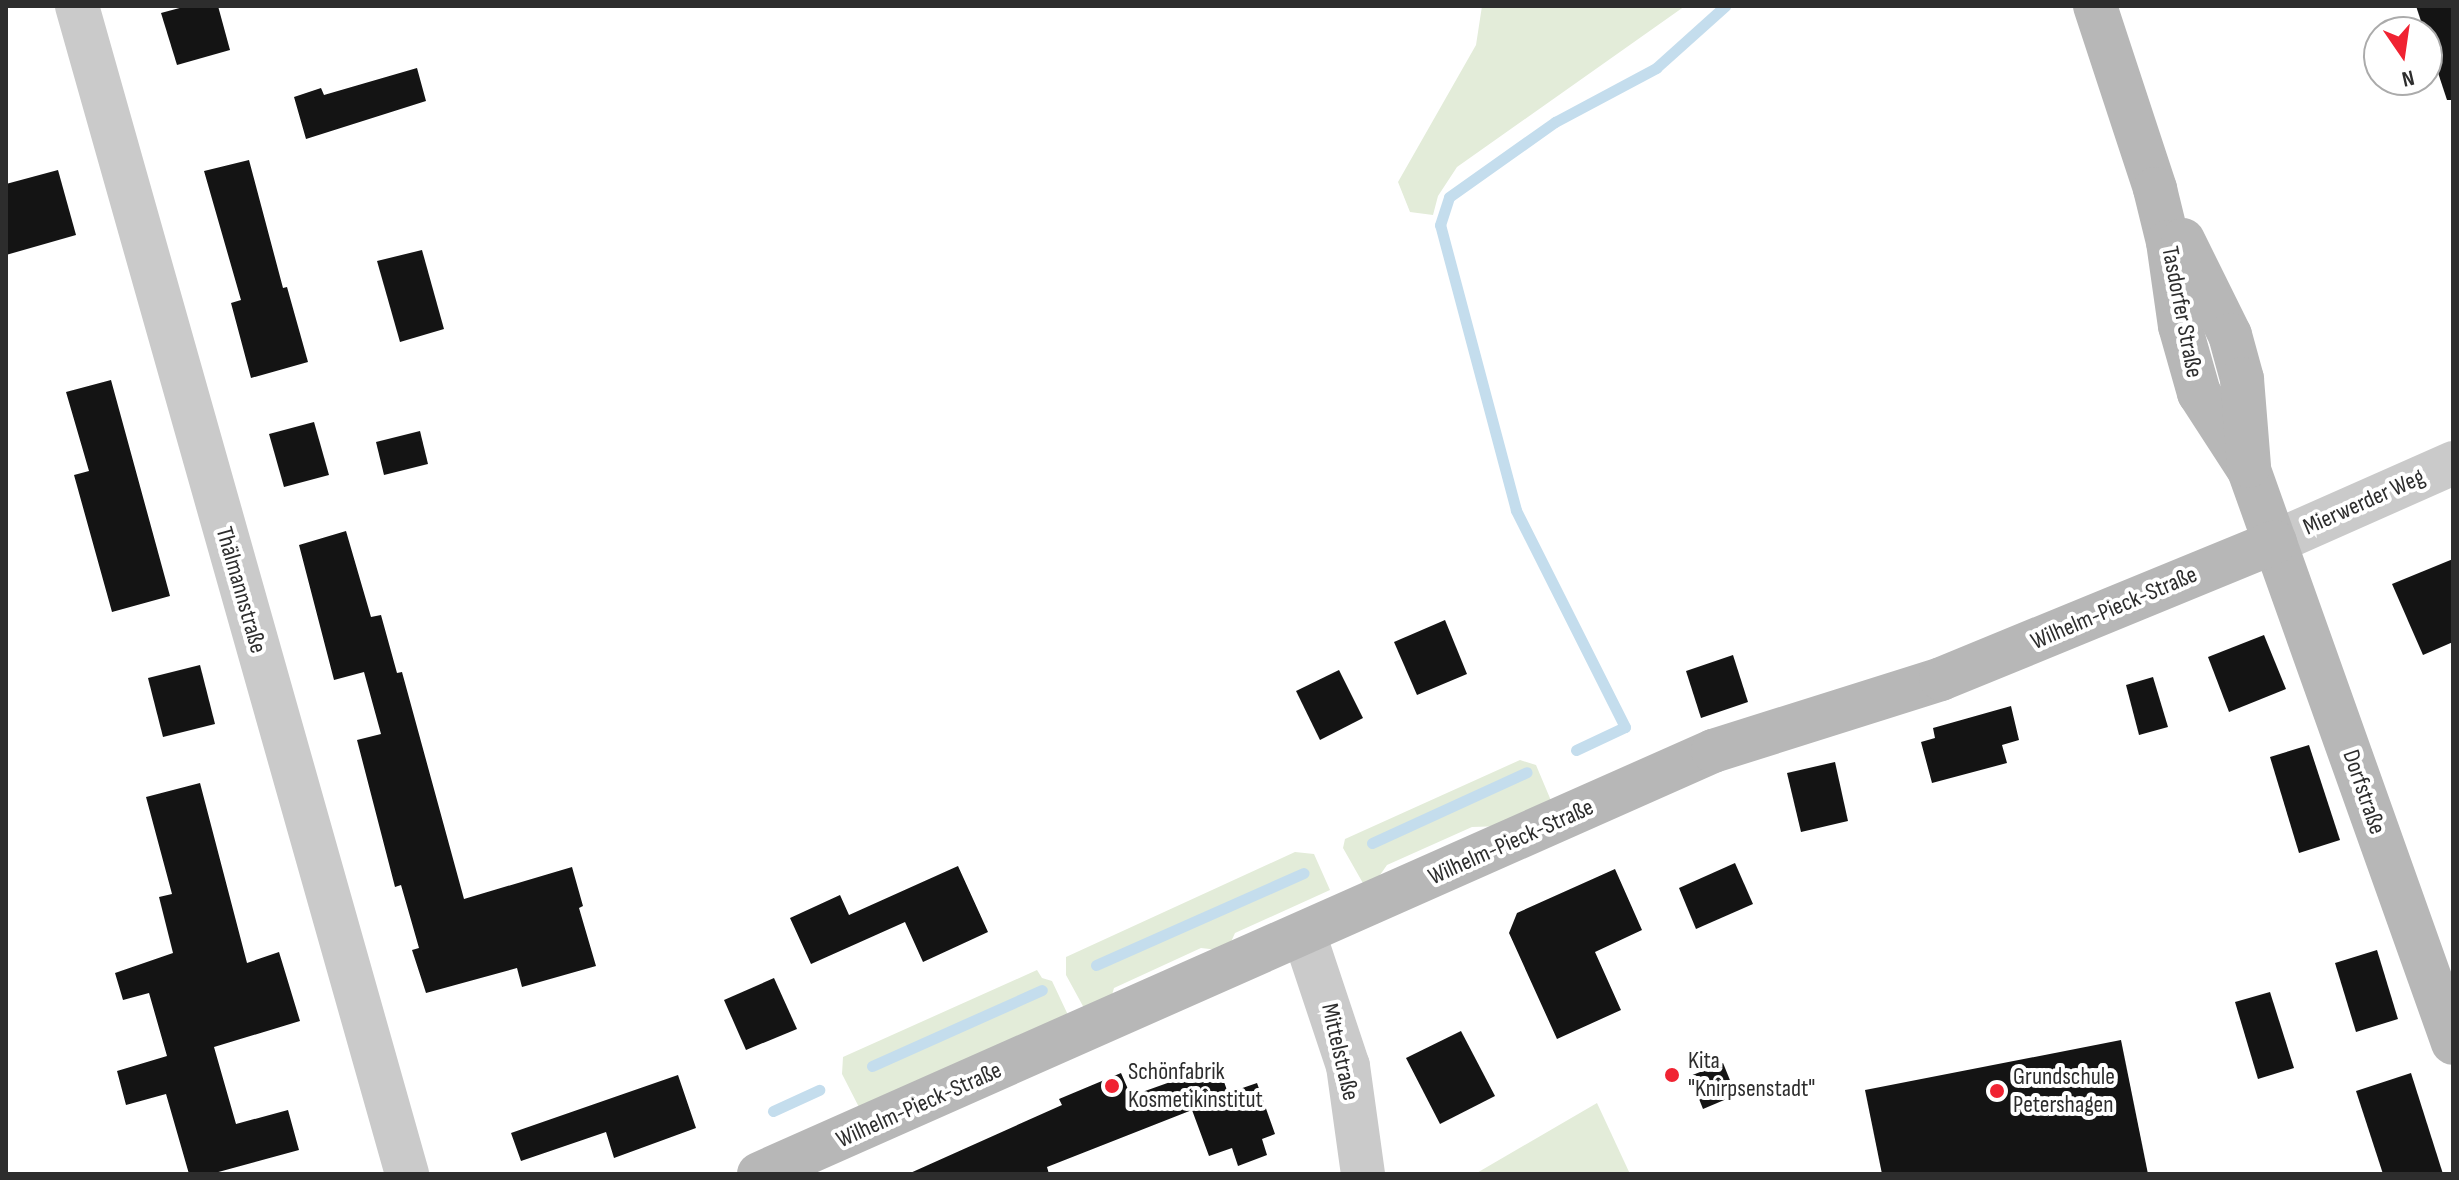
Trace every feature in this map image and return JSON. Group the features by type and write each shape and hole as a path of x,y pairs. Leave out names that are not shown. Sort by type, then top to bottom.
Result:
{"street":[{"name":"Thälmannstraße","path":"77,6 407,1174"},
{"name":"Tasdorfer Straße","path":"2095,6 2155,189 2230,335 2242,379 2249,470 2275,542"},
{"name":"Mierwerder Weg","path":"2275,542 2453,463"},
{"name":"Wilhelm-Pieck-Straße","path":"759,1174 1713,751 1941,679 2275,542"},
{"name":"Dorfstraße","path":"2275,542 2453,1043"},
{"name":"Mittelstraße","path":"1304,934 1348,1066 1363,1174"}],"green space":[{"path":"1482,6 1685,6 1457,167 1438,196 1433,215 1410,212 1398,182 1476,45"},
{"path":"1520,760 1536,765 1552,803 1503,826 1472,827 1387,865 1373,885 1364,885 1343,848 1345,839"},
{"path":"1295,852 1314,854 1330,890 1235,933 1227,951 1201,948 1114,988 1109,1005 1084,1008 1066,975 1066,957"},
{"path":"1037,970 1042,978 1052,981 1068,1015 863,1115 842,1074 843,1057"},
{"path":"1597,1103 1630,1174 1475,1174"}],"building":[{"path":"187,6 218,6 230,50 177,65 161,13"},
{"path":"2416,6 2453,6 2453,100 2447,100 2443,88 2443,16 2419,16"},
{"path":"417,68 426,101 306,139 294,97 321,88 324,95"},
{"path":"249,160 283,288 287,287 308,362 251,378 231,303 241,300 204,171"},
{"path":"58,170 76,235 6,255 6,184"},
{"path":"422,250 444,329 400,342 377,261"},
{"path":"111,380 170,596 112,612 74,475 89,471 66,392"},
{"path":"314,422 329,475 284,487 269,434"},
{"path":"420,431 428,464 384,475 376,442"},
{"path":"346,531 371,617 381,615 397,673 402,672 464,899 572,867 583,906 579,908 596,966 522,987 517,968 426,993 412,950 419,948 401,885 395,887 357,740 381,734 364,672 334,680 299,545"},
{"path":"2453,559 2453,642 2423,655 2392,584"},
{"path":"1445,620 1467,674 1417,695 1394,642"},
{"path":"2264,635 2286,689 2229,712 2208,657"},
{"path":"1733,655 1748,702 1701,718 1686,671"},
{"path":"200,665 215,724 163,737 148,678"},
{"path":"1339,670 1363,718 1320,740 1296,691"},
{"path":"2153,677 2168,727 2139,735 2126,685"},
{"path":"2011,706 2019,740 2002,745 2007,763 1932,783 1921,742 1935,738 1933,728"},
{"path":"2309,745 2340,840 2299,853 2270,757"},
{"path":"1835,762 1848,821 1801,832 1787,773"},
{"path":"200,783 247,963 279,952 300,1021 214,1047 236,1124 288,1110 299,1150 211,1174 189,1174 166,1094 126,1105 117,1071 167,1056 149,993 123,1000 115,973 173,953 159,897 172,894 146,797"},
{"path":"1735,863 1753,904 1696,929 1679,888"},
{"path":"958,866 988,932 923,962 905,922 811,964 790,918 840,895 849,915"},
{"path":"1615,869 1642,930 1595,952 1621,1010 1557,1039 1509,933 1517,913"},
{"path":"2377,950 2398,1019 2356,1032 2335,963"},
{"path":"774,978 797,1029 746,1050 724,1000"},
{"path":"2270,992 2294,1068 2258,1079 2235,1002"},
{"path":"1461,1031 1495,1096 1440,1124 1406,1058"},
{"path":"2121,1040 2148,1174 1882,1174 1865,1090"},
{"path":"1723,1063 1736,1095 1703,1109 1690,1076"},
{"path":"1218,1065 1228,1093 1257,1083 1275,1134 1262,1139 1267,1155 1238,1166 1232,1148 1209,1156 1192,1110 1047,1167 1049,1174 908,1174 1062,1105 1059,1099 1121,1073 1131,1096"},
{"path":"2411,1073 2443,1174 2383,1174 2356,1091"},
{"path":"678,1075 696,1128 614,1158 606,1132 521,1161 511,1133"}],"waterway":[{"path":"1576,750 1625,727 1516,510 1440,225 1449,197 1555,122 1656,68 1725,6"},
{"path":"1372,843 1527,772"},
{"path":"1096,965 1304,873"},
{"path":"872,1066 1042,990"},
{"path":"773,1111 819,1090"}],"place":[{"name":"Kita \"Knirpsenstadt\"","path":"1672,1075"},
{"name":"Schönfabrik Kosmetikinstitut","path":"1112,1086"},
{"name":"Grundschule Petershagen","path":"1997,1091"}]}
